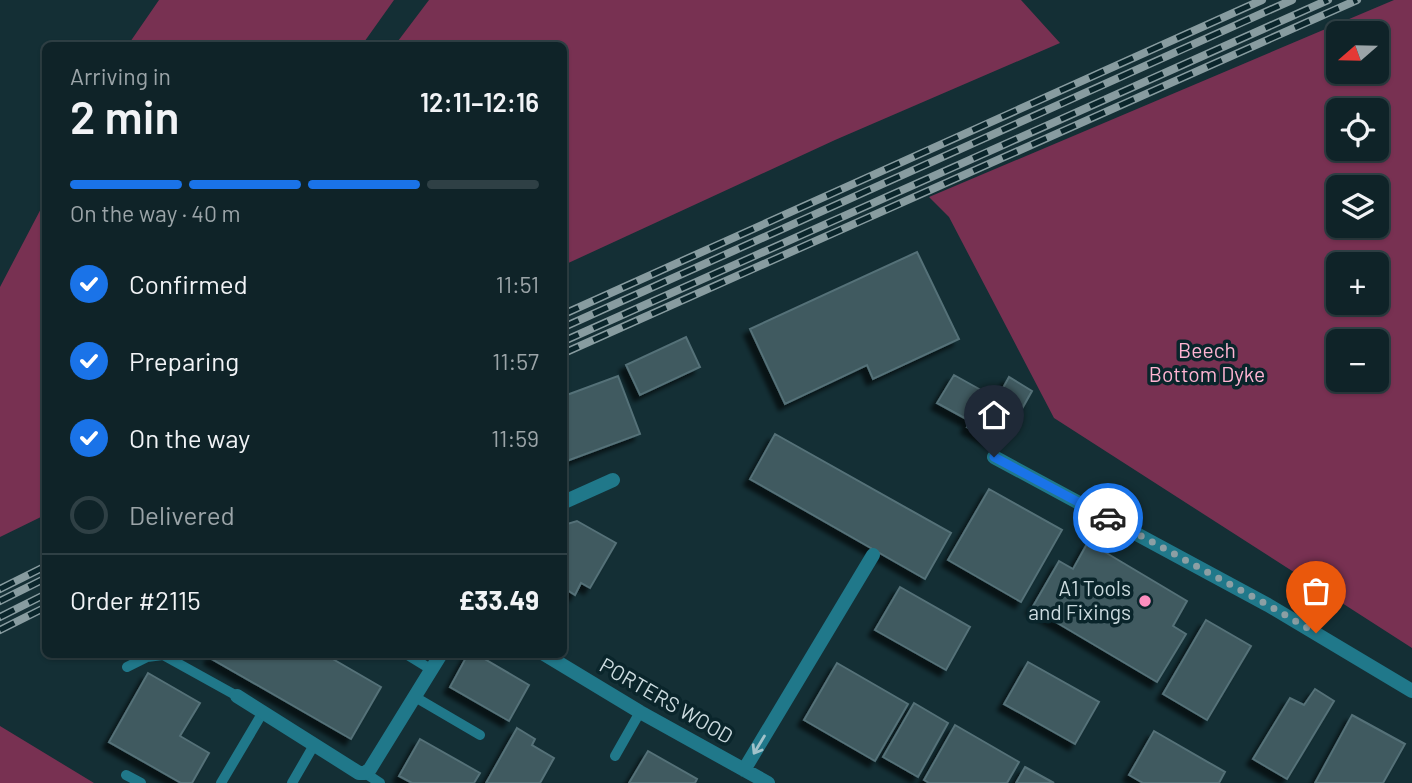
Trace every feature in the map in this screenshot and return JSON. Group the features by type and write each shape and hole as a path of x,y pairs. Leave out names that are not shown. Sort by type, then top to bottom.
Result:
{"street":[{"path":"994,457 1268,605 1412,691"},
{"path":"567,501 613,480"},
{"path":"744,770 873,555"},
{"path":"237,696 359,776 370,769 439,658"},
{"name":"PORTERS WOOD","path":"551,658 762,782"}],"lane":[{"path":"127,667 145,658"},
{"path":"168,658 237,696"},
{"path":"412,658 432,670"},
{"path":"415,697 480,735"},
{"path":"221,783 263,712"},
{"path":"615,756 640,712"},
{"path":"292,783 314,745"},
{"path":"127,775 141,783"},
{"path":"359,776 380,783"}],"green space":[{"path":"159,0 394,0 364,42 130,42"},
{"path":"429,0 1021,0 1060,43 835,140 567,264 567,42 397,42"},
{"name":"Beech Bottom Dyke","path":"1394,0 1412,0 1412,648 1054,418 949,217 929,197 1326,29 1326,84 1390,84 1390,21 1344,21"},
{"path":"42,207 42,516 0,537 0,287"},
{"path":"0,726 94,783 0,783"}],"building":[{"path":"917,252 959,339 873,379 867,365 785,404 750,329"},
{"path":"686,337 700,367 640,395 626,365"},
{"path":"954,375 997,399 1009,377 1032,391 1001,446 967,427 970,421 937,403"},
{"path":"618,376 640,434 567,461 567,395"},
{"path":"775,434 951,533 925,579 750,479"},
{"path":"989,489 1062,530 1021,602 948,560"},
{"path":"577,521 616,543 590,588 581,583 575,595 567,590 567,524"},
{"path":"1088,542 1187,601 1173,626 1186,634 1157,682 1032,608 1059,561 1073,569"},
{"path":"900,587 970,627 946,670 875,630"},
{"path":"1206,620 1251,646 1207,720 1163,694"},
{"path":"210,658 331,658 381,687 351,739"},
{"path":"466,658 483,658 529,685 509,721 450,687"},
{"path":"1028,662 1099,702 1075,744 1004,704"},
{"path":"837,663 908,704 875,761 804,720"},
{"path":"148,673 200,703 180,736 209,753 192,783 181,783 109,742"},
{"path":"1315,689 1334,701 1287,779 1253,759 1290,698 1304,705"},
{"path":"914,703 948,723 918,777 883,757"},
{"path":"1352,715 1405,744 1383,783 1315,783"},
{"path":"955,725 1019,762 1007,783 929,783 924,780"},
{"path":"517,728 535,739 532,745 554,758 540,783 486,783"},
{"path":"1154,731 1225,772 1219,783 1143,783 1129,775"},
{"path":"420,739 480,773 474,783 412,783 399,776"},
{"path":"648,751 697,779 695,783 629,783"},
{"path":"1025,767 1054,783 1016,783"}],"railway":[{"path":"567,313 1262,0"},
{"path":"567,326 1292,0"},
{"path":"567,340 1328,0"},
{"path":"567,352 1357,0"},
{"path":"0,589 42,568"},
{"path":"0,601 42,580"},
{"path":"0,617 42,596"},
{"path":"0,630 42,609"}],"way so far":[{"path":"1108,518 1316,633"}],"place":[{"name":"A1 Tools and Fixings","path":"1145,601"}],"route":[{"path":"994,457 1108,518"}]}
